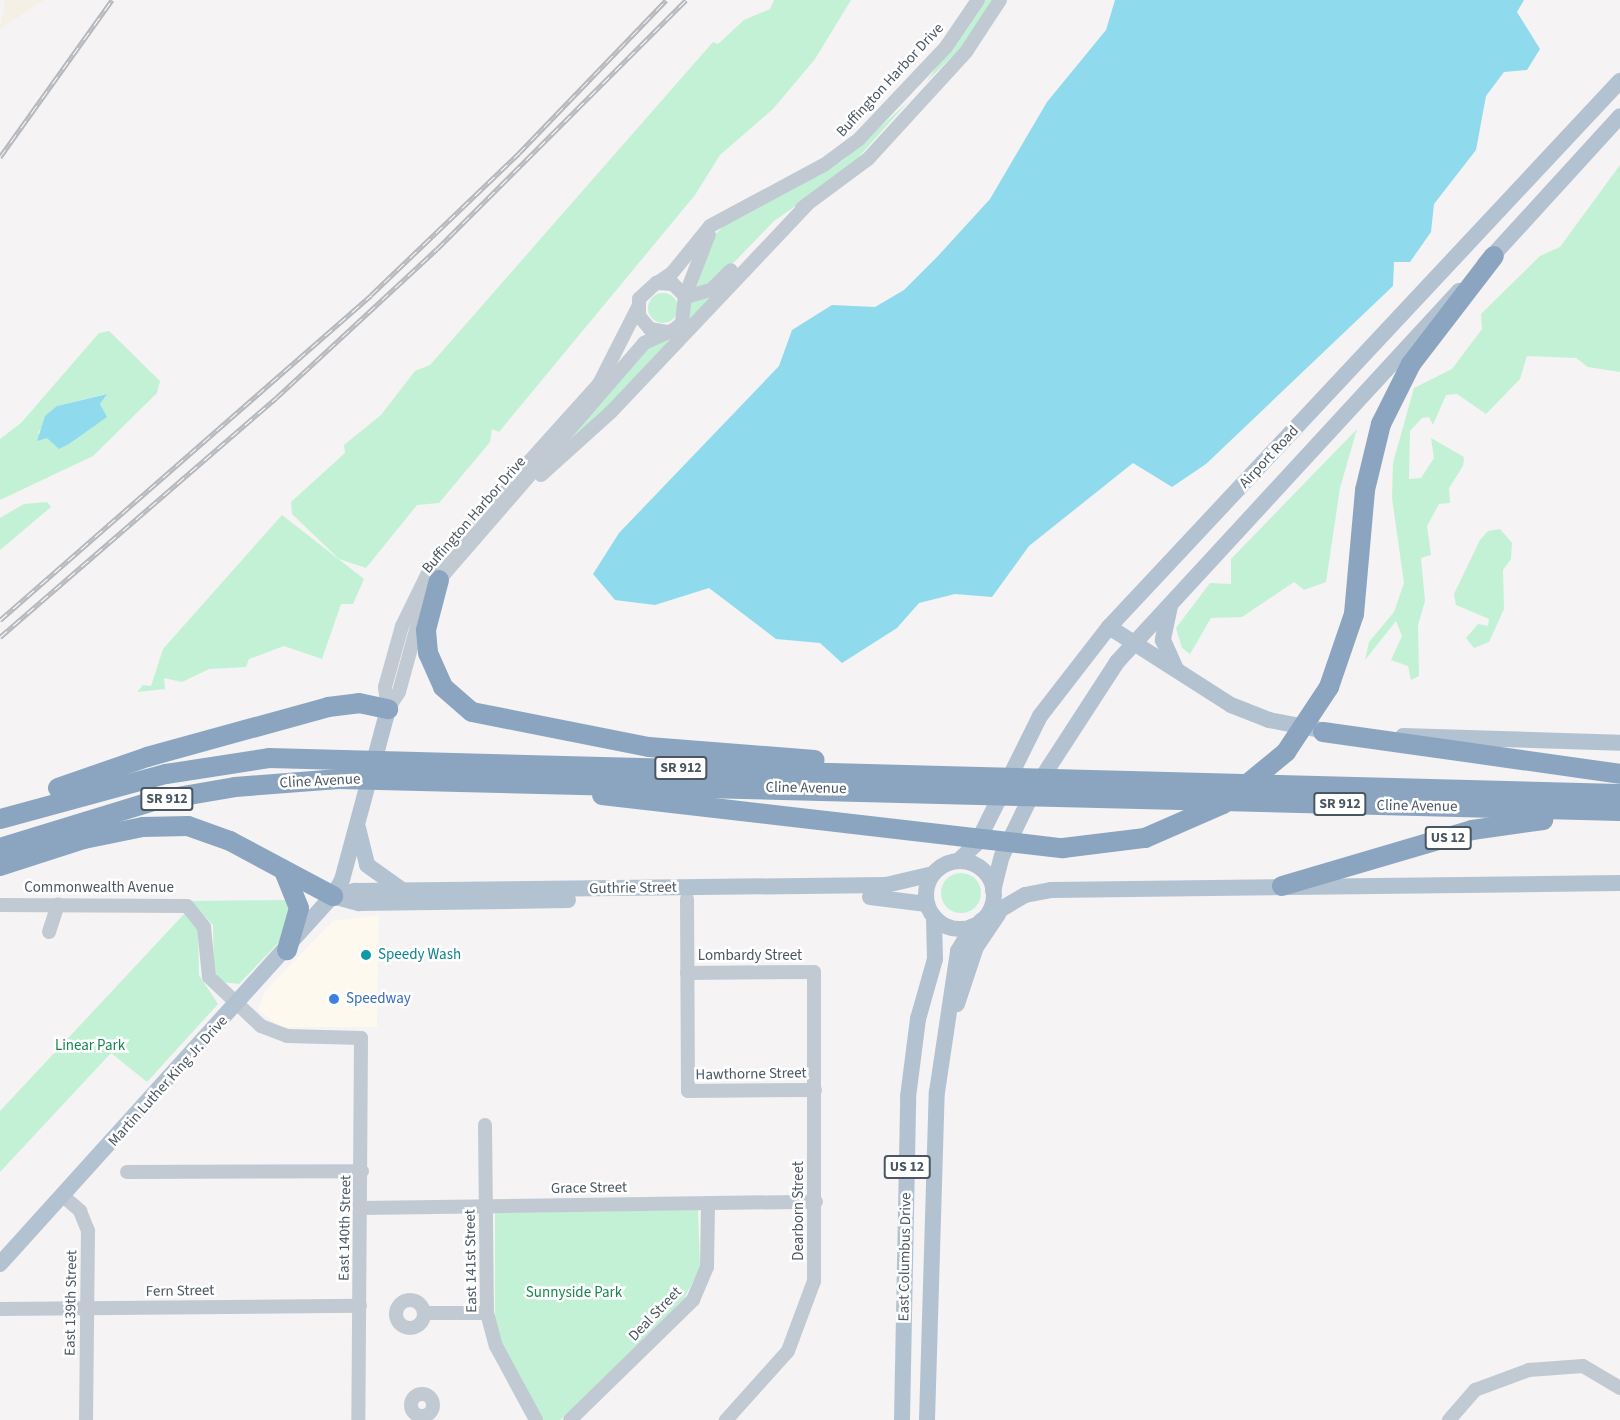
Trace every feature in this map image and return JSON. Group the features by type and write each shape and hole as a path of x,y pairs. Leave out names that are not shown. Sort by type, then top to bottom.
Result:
{"highway":[{"path":"483,782 1040,847 1115,844 1181,825 1223,804 1265,773 1294,742 1323,698 1354,614 1368,472 1384,416 1411,364 1494,256"},
{"path":"439,580 426,630 428,653 443,687 472,712 649,747 948,773"},
{"path":"1,819 41,794 147,757 328,707 359,703 387,710"},
{"path":"1323,732 1620,774"},
{"name":"Cline Avenue","path":"1,819 88,792 213,765 269,758 1070,776 1620,794"},
{"name":"Cline Avenue","path":"0,848 154,801 235,787 339,779 399,778 483,782 1060,794 1620,811"},
{"name":"US 12","path":"1282,886 1483,828 1620,817"},
{"path":"0,867 84,839 143,827 188,826 230,841 333,896"},
{"path":"284,871 299,908 287,950"}],"main road":[{"name":"Airport Road","path":"958,861 977,843 1040,716 1109,627 1620,81"},
{"name":"Airport Road","path":"993,891 1002,856 1057,748 1134,642 1494,256 1620,116"},
{"path":"1173,598 1163,640 1180,675"},
{"path":"1109,627 1180,675 1249,714 1323,732 1620,742"},
{"path":"333,896 357,821 387,710"},
{"path":"357,821 367,865 403,890"},
{"path":"931,911 953,928 977,923 993,891 984,870 958,861 933,874"},
{"name":"US 12","path":"931,911 933,874"},
{"name":"Guthrie Street","path":"333,896 359,903 486,895 876,886 933,874"},
{"path":"1282,886 1620,883"},
{"name":"US 12","path":"977,923 1003,907 1051,890 1282,886"},
{"name":"Guthrie Street","path":"333,896 403,890 486,895 687,899 890,896 931,911"},
{"name":"Martin Luther King Jr. Drive","path":"0,1264 287,950 333,896"},
{"name":"US 12","path":"946,1026 976,947 1003,907"},
{"name":"East Columbus Drive","path":"902,1420 908,1097 916,1028 935,959 931,911"},
{"name":"East Columbus Drive","path":"927,1420 932,1175 946,1026 958,951 977,923"}],"street":[{"path":"685,296 711,290 762,238 868,159 966,52 1000,0"},
{"name":"Buffington Harbor Drive","path":"656,283 672,273 697,237 723,217 842,154 939,55 975,2"},
{"path":"490,521 611,412 807,205"},
{"name":"Buffington Harbor Drive","path":"685,296 695,259 723,217"},
{"path":"656,283 673,284 685,296 682,323 667,332 643,324 638,308 643,292 656,283"},
{"name":"Buffington Harbor Drive","path":"387,710 385,687 402,626 427,574 599,384 638,308"},
{"name":"Buffington Harbor Drive","path":"387,710 399,692 423,604 439,580 644,343 667,332"},
{"path":"687,899 687,973"},
{"name":"Commonwealth Avenue","path":"0,904 187,906 204,927 209,977 237,1005"},
{"path":"49,932 58,904"},
{"name":"Lombardy Street","path":"687,973 814,972"},
{"name":"Dearborn Street","path":"726,1420 777,1367 804,1318 815,1271 814,972"},
{"name":"Hawthorne Street","path":"687,973 688,1091 815,1090"},
{"name":"East 140th Street","path":"237,1005 280,1035 361,1038 362,1208 358,1420"},
{"name":"East 141st Street","path":"485,1125 487,1313 496,1346 536,1420"},
{"path":"127,1172 362,1171"},
{"name":"East 139th Street","path":"63,1196 80,1211 88,1231 86,1420"},
{"name":"Grace Street","path":"362,1208 816,1202"},
{"name":"Deal Street","path":"570,1420 693,1300 707,1267 708,1203"},
{"name":"Fern Street","path":"0,1309 360,1306"},
{"path":"424,1313 487,1313"},
{"path":"1449,1420 1475,1390 1529,1370 1583,1366 1620,1388"}],"shaded area":[{"path":"379,915 377,1027 282,1027 258,1010 265,991 333,921"}],"green space":[{"path":"774,0 851,0 815,59 773,109 720,155 695,195 499,432 492,429 490,442 439,503 417,505 366,568 339,559 292,514 291,502 345,453 344,445 381,415 415,371 430,365 713,42 718,44 744,20 770,9"},
{"path":"984,0 992,0 966,43 926,82"},
{"path":"908,102 847,170 774,221 714,283 692,288 712,238 727,222 842,161"},
{"path":"1620,165 1620,372 1588,367 1576,358 1527,356 1520,379 1486,414 1457,394 1446,395 1433,425 1429,417 1422,418 1410,431 1409,479 1421,478 1434,458 1431,438 1464,457 1463,466 1449,488 1450,503 1439,504 1427,526 1431,555 1421,558 1425,601 1418,625 1419,676 1411,680 1408,666 1391,660 1402,636 1396,621 1365,660 1369,642 1394,612 1404,583 1392,498 1393,463 1414,388 1452,369 1482,329 1481,314 1540,256 1560,247"},
{"path":"663,293 674,297 678,308 674,319 663,323 652,319 648,308 652,297"},
{"path":"713,294 715,296 614,405 540,471 646,347 684,328 691,299"},
{"path":"109,331 160,381 157,393 93,456 0,500 0,439 21,423 99,333","holes":["105,394 100,404 106,417 69,444 38,433 57,406"]},
{"path":"1357,429 1340,488 1326,582 1304,590 1294,582 1242,617 1211,618 1190,654 1182,648 1176,628 1210,583 1231,584 1231,559"},
{"path":"47,502 51,507 0,550 0,518 24,504"},
{"path":"282,515 364,579 353,604 341,604 322,659 284,646 249,659 246,667 209,669 182,682 164,678 165,689 137,692 143,685 151,686 163,649"},
{"path":"1500,529 1512,543 1511,559 1503,570 1504,609 1489,642 1474,648 1466,638 1478,624 1488,626 1489,619 1456,605 1454,594 1480,540 1488,531"},
{"path":"961,873 969,874 975,879 980,885 980,901 975,907 969,912 961,913 953,912 947,907 942,901 941,893 942,885 947,879 953,874"},
{"path":"291,900 280,941 239,984 221,982 214,970 213,925 190,901"},
{"name":"Linear Park","path":"185,913 198,930 199,975 218,1004 147,1082 111,1053 0,1172 0,1111"},
{"name":"Sunnyside Park","path":"698,1210 700,1268 684,1299 560,1420 543,1420 501,1343 495,1321 495,1213"}],"sand":[{"path":"5,0 44,0 0,29"}],"water":[{"path":"1115,0 1524,0 1517,12 1540,49 1527,70 1504,72 1486,96 1476,150 1434,204 1431,232 1410,262 1394,262 1393,286 1206,464 1172,487 1133,463 1029,546 992,597 955,594 919,603 897,628 842,663 820,643 776,639 709,588 655,605 615,600 593,574 619,533 779,366 792,330 832,305 875,307 904,290 938,256 990,199 1047,102 1106,30"},
{"path":"107,394 100,404 107,417 69,444 59,449 47,438 37,441 45,416 57,406"}],"railway":[{"path":"0,157 112,0"},
{"path":"0,620 371,295 519,153 666,0"},
{"path":"0,637 276,398 437,249 686,0"}],"place":[{"name":"Speedy Wash","path":"366,955"},
{"name":"Speedway","path":"334,999"}]}
